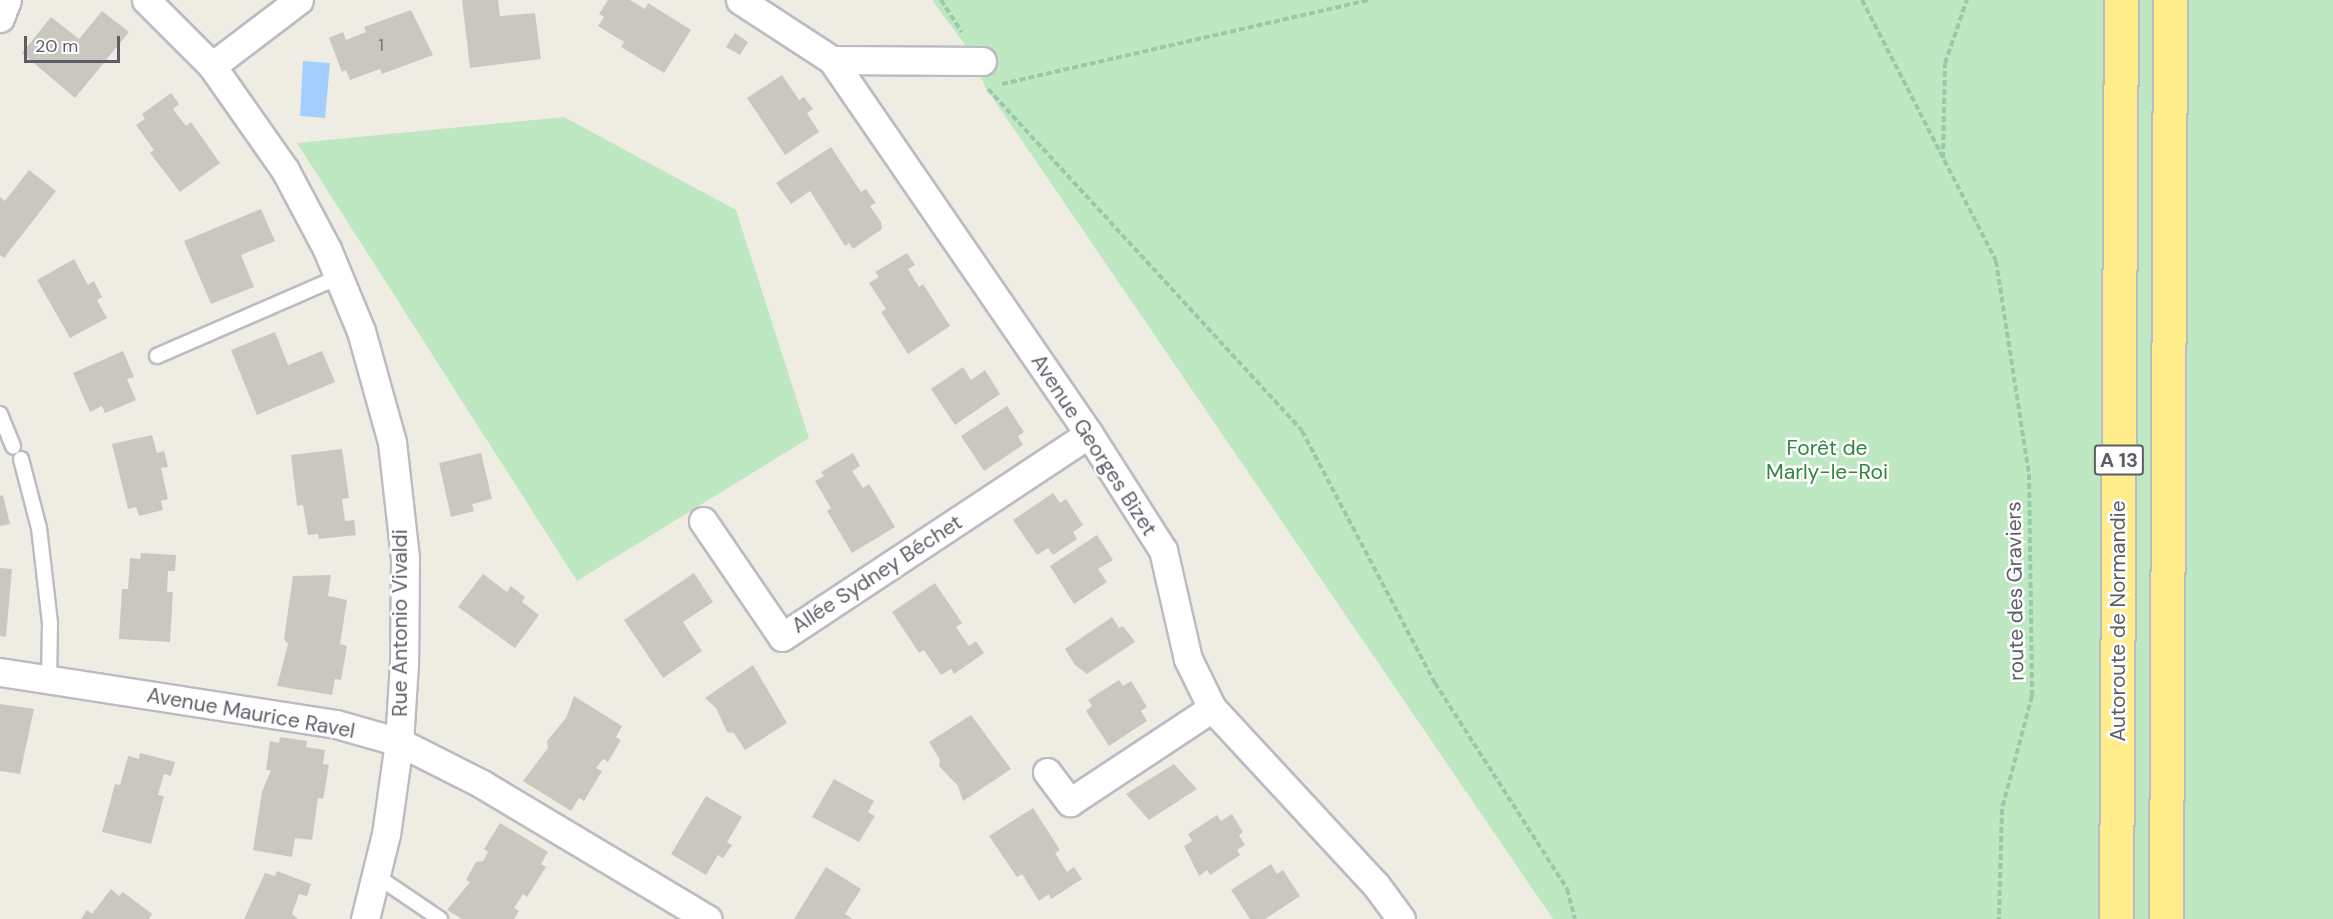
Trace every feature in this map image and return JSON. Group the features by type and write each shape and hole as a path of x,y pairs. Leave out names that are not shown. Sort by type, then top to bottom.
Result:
{"highway":[{"name":"Autoroute de Normandie","path":"2116,919 2121,0"},
{"name":"A 13","path":"2166,919 2170,0"}],"street":[{"path":"0,18 7,0"},
{"name":"Rue Antonio Vivaldi","path":"147,0 212,66 285,170 339,277 361,331 392,442 405,558 399,742 378,877 365,919"},
{"path":"212,66 299,0"},
{"name":"Avenue Georges Bizet","path":"740,0 832,60 1089,434 1163,550 1188,660 1212,708 1376,885 1401,919"},
{"path":"832,60 982,61"},
{"name":"Allée Sydney Béchet","path":"703,521 782,637 1089,434"},
{"name":"Avenue Maurice Ravel","path":"0,672 336,724 399,742 482,784 708,919"},
{"path":"1047,772 1070,802 1212,708"}],"lane":[{"path":"157,356 339,277"},
{"path":"0,414 17,453 39,528 50,623 49,679"},
{"path":"378,877 440,919"}],"path":[{"path":"940,0 982,61 986,88 1302,431 1435,682 1568,889 1575,919"},
{"path":"986,88 1370,0"},
{"name":"route des Graviers","path":"1862,0 1996,261 2029,474 2032,684 2002,809 1999,919"},
{"path":"1943,158 1945,63 1967,0"}],"green space":[{"name":"Forêt de Marly-le-Roi","path":"932,0 2333,0 2333,919 1553,919 986,88 963,42"},
{"path":"564,117 736,210 809,438 577,581 297,143"}],"water":[{"path":"303,61 330,63 325,118 300,116"}],"building":[{"path":"462,0 498,0 500,16 535,13 541,59 470,68"},
{"path":"608,0 630,0 645,9 648,3 691,30 664,73 621,47 624,42 598,26 604,17 599,14"},
{"path":"411,10 433,55 382,74 380,69 350,80 346,70 342,72 329,38 343,32 346,40 366,32 364,27"},
{"path":"102,11 129,32 75,98 22,53 51,17 79,39"},
{"path":"735,33 748,42 740,55 726,47"},
{"path":"782,75 799,100 804,97 813,109 807,113 819,132 785,155 747,98"},
{"path":"171,93 179,104 173,109 186,126 191,122 220,163 180,192 150,153 154,150 136,125 145,119 142,114"},
{"path":"831,147 861,192 866,189 876,203 870,206 881,222 882,229 853,249 849,243 845,246 810,191 791,204 776,183"},
{"path":"29,170 56,191 4,258 0,255 0,197 5,201"},
{"path":"261,209 275,241 241,255 254,287 211,304 184,241"},
{"path":"907,253 915,265 908,269 919,287 923,284 950,326 908,354 881,312 886,309 869,283 879,277 875,272"},
{"path":"74,259 88,285 94,281 102,297 97,300 107,318 70,338 37,280"},
{"path":"275,332 288,365 322,351 335,382 257,415 231,350"},
{"path":"123,351 134,377 127,379 136,400 105,413 102,406 90,412 73,373"},
{"path":"963,367 971,380 985,370 1000,394 955,425 931,389"},
{"path":"1007,406 1024,432 1018,436 1023,445 984,471 961,436"},
{"path":"152,435 157,453 164,451 168,467 161,468 168,499 161,501 163,510 139,516 136,507 128,509 112,444"},
{"path":"342,449 349,498 342,499 345,521 354,520 356,535 319,539 318,534 308,535 303,505 297,506 291,455"},
{"path":"481,453 492,499 472,504 474,511 451,517 439,463"},
{"path":"853,453 860,466 852,471 863,488 869,484 895,527 852,553 827,511 831,508 815,481 824,476 821,472"},
{"path":"1053,493 1060,503 1066,499 1083,525 1073,532 1077,539 1053,555 1048,548 1037,555 1013,520"},
{"path":"3,495 10,524 0,526 0,496"},
{"path":"1097,535 1113,560 1098,569 1107,582 1074,604 1050,566"},
{"path":"141,553 176,555 175,571 168,571 167,592 173,592 170,642 119,639 122,589 128,589 130,558 140,559"},
{"path":"0,568 12,569 6,637 0,636"},
{"path":"694,573 713,602 683,622 702,651 663,678 624,620"},
{"path":"483,574 507,592 511,586 525,597 522,602 539,615 515,648 458,607"},
{"path":"331,575 328,596 347,600 340,644 347,646 341,680 335,679 332,695 277,686 288,644 284,639 293,576"},
{"path":"935,583 962,623 956,627 969,646 976,641 984,653 954,674 951,669 941,675 924,650 919,653 892,612"},
{"path":"1112,617 1119,628 1123,626 1135,642 1087,674 1075,665 1065,649"},
{"path":"753,665 787,723 745,750 734,733 727,732 716,708 705,698"},
{"path":"1119,680 1123,686 1131,681 1147,707 1141,711 1147,721 1109,746 1086,711 1092,706 1088,700"},
{"path":"574,696 622,726 616,737 621,740 608,762 603,759 596,768 602,771 584,801 579,798 571,811 523,781 548,748 547,741 566,718"},
{"path":"0,704 34,709 20,774 0,771"},
{"path":"971,715 1011,769 963,801 958,786 939,766 940,760 929,742"},
{"path":"280,737 307,741 306,747 325,750 323,764 329,765 323,799 318,798 312,840 295,838 292,857 253,850 262,792 271,770 266,770 270,741 279,743"},
{"path":"140,753 175,762 171,776 164,774 158,795 164,796 151,844 102,832 115,784 120,785 128,756 139,759"},
{"path":"1174,764 1197,789 1149,820 1126,794"},
{"path":"834,779 874,801 868,812 875,816 859,842 812,817"},
{"path":"706,796 742,817 727,842 732,845 723,858 718,855 706,875 671,854"},
{"path":"1033,808 1060,850 1055,853 1067,872 1074,867 1082,879 1051,899 1049,894 1039,901 1022,874 1017,877 989,836"},
{"path":"1232,814 1243,832 1239,835 1245,845 1237,850 1240,855 1210,875 1207,870 1199,876 1184,846 1192,841 1188,834 1217,815 1221,821"},
{"path":"500,823 548,852 541,864 546,867 527,897 523,894 514,908 519,911 514,919 462,919 447,910 470,882 466,880 476,862 483,861 488,852 484,849"},
{"path":"1271,864 1277,874 1283,870 1300,896 1265,919 1250,919 1231,890"},
{"path":"826,867 861,889 845,914 853,919 794,919"},
{"path":"277,871 311,884 307,896 299,894 292,914 298,919 244,919 265,873 275,876"},
{"path":"111,889 119,896 123,892 152,914 149,919 81,919 87,910 92,914"}]}
